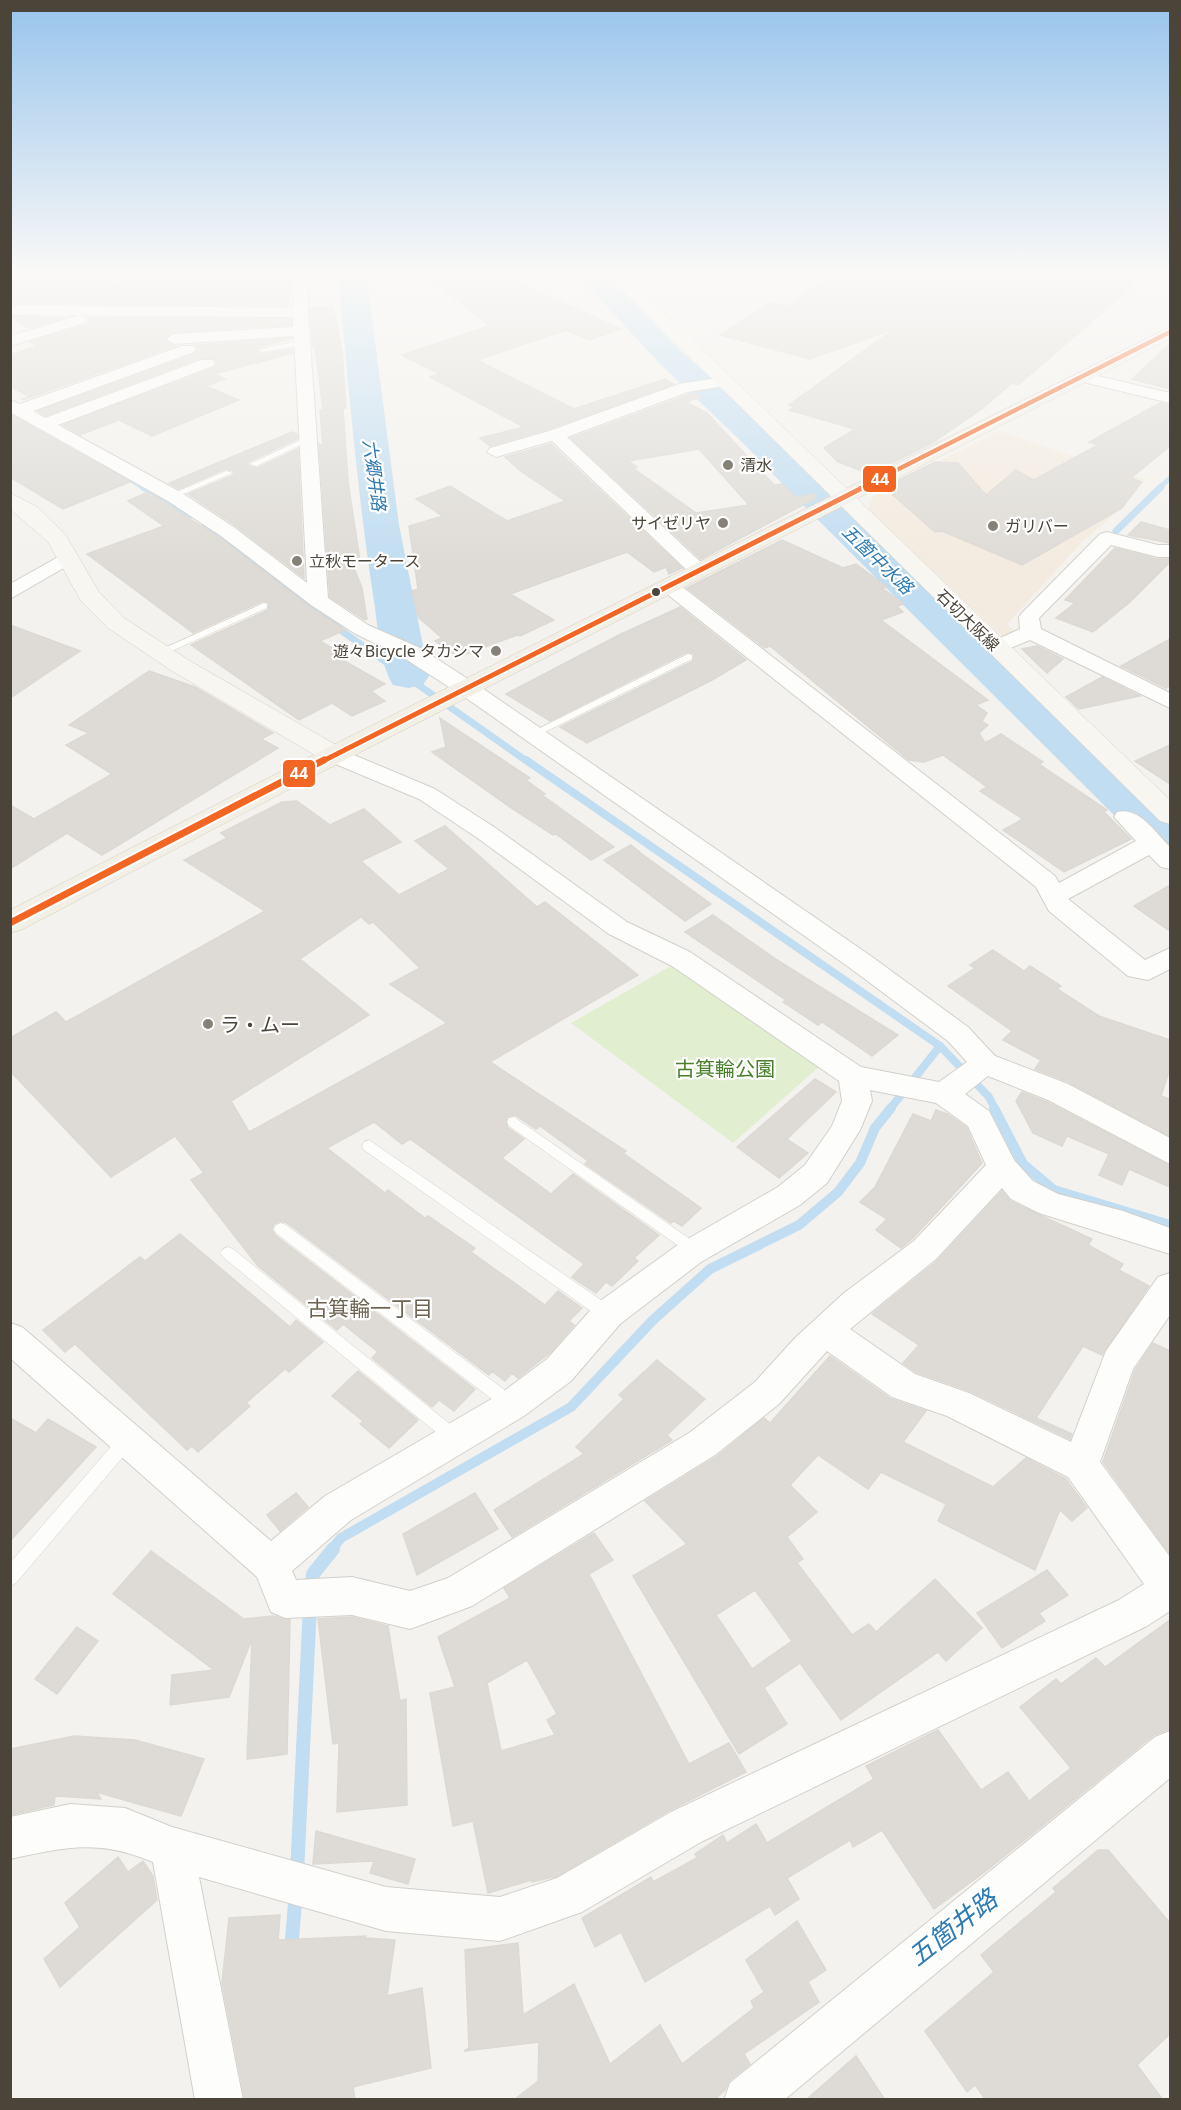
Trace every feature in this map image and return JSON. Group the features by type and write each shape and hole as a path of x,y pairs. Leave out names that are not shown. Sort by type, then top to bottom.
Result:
{"main road":[{"name":"石切大阪線","path":"706,370 828,504 996,647 1170,815"},
{"path":"10,922 334,755 1094,370"},
{"path":"10,499 28,511 57,539 89,596 116,622 161,652 334,755"}],"street":[{"path":"15,407 124,370"},
{"path":"44,423 187,370"},
{"path":"217,370 223,375"},
{"path":"304,370 318,601"},
{"path":"1081,377 1170,398"},
{"path":"496,452 555,435 685,387 717,382"},
{"path":"15,407 172,495 228,532 318,601 362,629 412,653 462,691 533,734 859,961 958,1034 985,1063 1058,1092 1170,1152"},
{"path":"555,435 699,570"},
{"path":"1031,632 1029,617 1107,538 1170,551"},
{"path":"10,593 67,558"},
{"path":"669,586 1046,882 1058,905 1137,969 1148,971 1170,957"},
{"path":"996,647 1031,632 1170,701"},
{"path":"334,755 427,794 485,832 618,928 681,959 853,1076 944,1094 979,1119 1002,1168 1022,1190 1050,1204 1124,1224 1170,1241"},
{"path":"1126,817 1170,861"},
{"path":"1054,896 1152,843"},
{"path":"944,1094 985,1063"},
{"path":"271,1565 338,1508 512,1405 560,1370 608,1314 695,1250 789,1196 816,1174 845,1130 857,1101 853,1076"},
{"path":"10,1337 271,1565 285,1599 352,1596 410,1610 458,1593 702,1444 767,1393 856,1303 925,1250 1002,1168"},
{"path":"1081,1465 1118,1362 1152,1318 1170,1287"},
{"path":"10,1838 69,1825 125,1829 172,1848 386,1909 500,1919 567,1897 686,1827 1133,1613 1170,1589 1081,1465 957,1404 904,1386 826,1331"},
{"path":"747,2100 1170,1752"},
{"path":"172,1848 219,2100"}],"lane":[{"path":"253,464 308,440"},
{"path":"172,495 229,474"},
{"path":"161,652 264,606"},
{"path":"533,734 688,657"},
{"path":"514,1122 695,1250"},
{"path":"369,1146 608,1314"},
{"path":"281,1229 512,1405"},
{"path":"228,1253 455,1438"},
{"path":"10,1578 127,1440"}],"shaded area":[{"name":"ガリバー","path":"999,431 1146,480 1121,509 1082,542 1007,624 1015,633 1004,638 868,510 872,498 885,489"}],"green space":[{"name":"古箕輪公園","path":"671,966 821,1065 733,1143 571,1023"}],"building":[{"path":"10,370 106,370 23,400 30,397 10,386"},
{"path":"150,370 167,370 45,416 38,411"},
{"path":"207,370 227,370 214,374 225,379 206,386 239,400 152,436 119,420 80,435 63,425"},
{"path":"318,370 343,370 346,408 323,409"},
{"path":"433,370 498,370 574,409 665,379 674,384 548,429 490,446 480,438 524,427 430,377 440,374"},
{"path":"837,370 1035,370 1018,385 1012,383 983,408 932,443 870,474 838,462 824,448 855,429 789,410 794,407 789,405"},
{"path":"1141,370 1170,370 1170,389 1132,379"},
{"path":"693,393 701,397 686,402 707,413 774,485 782,484 796,497 815,494 816,498 701,559 571,438","holes":["699,449 749,505 696,513 633,468 637,467 628,461"]},
{"path":"1160,403 1170,405 1170,446 1131,478 1141,482 1122,508 1022,565 942,531 935,532 884,487 935,462 958,463 986,495 1016,470 1034,480 1098,445 1089,442"},
{"path":"343,409 348,482 360,560 351,561 362,588 367,619 365,620 330,597 319,444 323,446 320,410"},
{"path":"12,415 130,482 63,509 10,477 10,416"},
{"path":"292,432 297,434 297,439 248,462 247,465 257,468 298,449 304,578 236,526 188,494 234,475 234,471 225,469 179,489 169,483"},
{"path":"551,444 682,568 669,574 666,567 654,572 627,552 510,594 554,620 520,636 517,635 458,657 435,641 442,638 418,617 412,591 418,589 409,526 443,516 416,499 450,486 507,521 565,501 522,472 505,457"},
{"path":"148,492 220,538 310,607 345,630 320,641 337,651 332,654 385,684 371,691 385,701 352,716 332,703 299,720 191,645 268,610 269,603 263,601 193,633 87,554 164,526 128,501"},
{"path":"1141,522 1170,530 1170,543 1128,535"},
{"path":"782,540 843,568 856,564 887,587 882,588 904,604 897,606 903,612 881,620 988,700 976,705 987,713 982,721 988,725 979,733 985,743 1001,734 1043,762 1039,764 1107,810 1104,812 1131,839 1064,872 1003,830 1023,819 980,791 987,787 943,755 924,762 909,760 770,646 765,648 687,588"},
{"path":"1115,548 1157,559 1170,559 1170,562 1130,602 1093,632 1056,618 1075,603 1065,600"},
{"path":"680,607 746,660 712,680 587,743 560,727 693,661 694,654 687,652 550,721 506,694 619,635"},
{"path":"10,625 80,651 10,698"},
{"path":"1170,639 1170,685 1166,688 1121,666"},
{"path":"1037,646 1063,659 1047,673 1022,649"},
{"path":"149,671 195,687 273,733 261,739 278,748 102,855 67,833 10,869 10,805 34,819 112,774 66,745 89,733 69,725"},
{"path":"1102,677 1140,696 1079,709 1066,697"},
{"path":"440,718 530,778 526,780 545,794 542,795 614,847 591,860 556,834 553,835 514,810 432,752 446,747"},
{"path":"1170,745 1170,784 1135,761"},
{"path":"297,801 330,825 364,809 401,842 361,861 399,895 449,869 415,841 445,826 537,907 545,902 638,975 490,1062 626,1151 623,1153 701,1208 682,1226 674,1221 671,1223 585,1164 588,1161 540,1126 536,1129 515,1115 507,1117 507,1127 524,1139 502,1158 551,1194 573,1174 659,1235 634,1258 638,1261 612,1286 606,1282 596,1293 572,1277 584,1264 410,1139 402,1144 374,1122 327,1148 385,1193 388,1190 425,1218 428,1216 475,1248 471,1252 545,1305 558,1291 582,1308 569,1321 574,1325 551,1352 518,1378 512,1373 505,1381 492,1371 489,1375 287,1223 280,1221 274,1224 272,1230 275,1235 475,1389 454,1411 439,1400 432,1407 372,1358 378,1352 343,1324 337,1330 258,1266 191,1180 204,1173 175,1136 111,1177 10,1071 10,1038 56,1012 66,1022 265,911 184,860 227,838 221,833 282,802","holes":["361,917 369,924 373,922 420,968 390,984 447,1023 249,1132 231,1101 369,1015 300,959"]},
{"path":"631,845 711,904 685,921 604,860"},
{"path":"1170,885 1170,931 1134,906"},
{"path":"713,915 777,960 898,1035 872,1056 822,1022 818,1025 783,1002 786,1000 685,932"},
{"path":"993,950 1024,971 1030,966 1061,986 1057,989 1099,1016 1170,1040 1170,1069 1161,1096 1170,1099 1170,1136 1069,1082 1035,1069 1041,1060 1003,1040 1012,1031 948,986 975,968 970,965"},
{"path":"815,1079 836,1092 787,1139 808,1153 779,1178 737,1147"},
{"path":"1022,1092 1047,1102 1170,1166 1170,1187 1129,1169 1122,1185 1099,1175 1109,1154 1067,1136 1062,1146 1033,1133 1016,1101"},
{"path":"936,1110 947,1114 966,1127 982,1163 901,1248 876,1230 887,1219 860,1202 875,1187 913,1114 931,1121"},
{"path":"1002,1191 1010,1201 1092,1239 1088,1245 1123,1264 1119,1270 1149,1286 1102,1355 1083,1346 1036,1418 1072,1434 1070,1439 970,1391 916,1372 903,1363 919,1345 872,1314 937,1261"},
{"path":"180,1234 290,1327 296,1320 323,1342 289,1372 285,1369 246,1403 250,1406 198,1452 192,1446 187,1450 75,1344 65,1352 43,1330 140,1257 145,1261"},
{"path":"1153,1343 1170,1351 1170,1554 1103,1462 1135,1370"},
{"path":"830,1356 891,1399 926,1411 903,1442 993,1487 1026,1458 1066,1479 1087,1508 1072,1521 1060,1510 1035,1570 938,1521 946,1504 881,1472 868,1489 818,1455 790,1485 817,1512 787,1537 803,1559 797,1563 852,1635 869,1624 876,1632 935,1579 982,1628 946,1661 938,1652 841,1720 800,1663 764,1688 787,1724 739,1754 633,1576 687,1544 645,1501 716,1457 764,1418 770,1423","holes":["755,1590 792,1641 752,1669 716,1615"]},
{"path":"657,1360 705,1399 667,1435 672,1440 512,1537 494,1510 584,1454 576,1447 624,1399 619,1395"},
{"path":"358,1371 418,1420 389,1448 360,1424 363,1421 332,1396"},
{"path":"10,1418 36,1433 48,1419 96,1447 10,1541"},
{"path":"296,1493 308,1507 280,1531 267,1515"},
{"path":"475,1493 498,1529 417,1575 403,1534"},
{"path":"594,1533 613,1560 589,1574 689,1764 729,1743 746,1772 670,1810 557,1876 532,1882 532,1880 488,1893 473,1821 453,1826 430,1693 455,1687 438,1637 510,1598 504,1588","holes":["527,1660 557,1714 547,1720 555,1735 501,1751 487,1683"]},
{"path":"151,1551 244,1619 273,1616 290,1620 287,1754 247,1759 252,1639 229,1697 170,1705 172,1675 214,1670 113,1594"},
{"path":"1047,1570 1068,1595 1039,1613 1045,1621 1002,1648 977,1613"},
{"path":"352,1617 388,1626 400,1701 406,1699 407,1805 337,1812 339,1743 333,1744 318,1619"},
{"path":"1170,1620 1170,1729 1154,1735 986,1871 934,1909 882,1830 853,1847 850,1840 787,1878 799,1899 775,1915 770,1906 645,1982 621,1932 595,1947 582,1918 651,1877 653,1882 697,1858 695,1854 723,1835 727,1843 756,1824 767,1843 874,1779 866,1766 938,1730 981,1790 1008,1772 1029,1801 1071,1768 1020,1707 1056,1679 1061,1684 1096,1658 1105,1667"},
{"path":"77,1627 98,1641 57,1694 35,1679"},
{"path":"74,1736 135,1740 204,1759 181,1816 96,1792 101,1799 55,1796 54,1805 10,1815 10,1749"},
{"path":"316,1831 415,1859 408,1884 370,1873 374,1861 313,1864"},
{"path":"1098,1850 1108,1850 1170,1923 1170,2034 1137,2065 1163,2100 986,2100 975,2085 967,2092 925,2031 994,1972 981,1955 1056,1892 1053,1888"},
{"path":"118,1857 128,1872 143,1861 153,1876 157,1900 60,1987 44,1959 80,1927 65,1903"},
{"path":"280,1915 278,1940 366,1936 365,1938 395,1940 387,1996 422,1988 431,2068 353,2087 355,2100 245,2100 222,1983 229,1918"},
{"path":"797,1921 826,1970 808,1982 819,2002 744,2054 750,2064 729,2081 725,2090 714,2100 514,2100 538,2081 539,2042 464,2051 469,2048 465,1950 518,1943 523,2015 574,1984 610,2064 660,2025 682,2064 754,2008 751,2001 764,1992 746,1960"},
{"path":"856,2056 885,2100 806,2100"}],"waterway":[{"name":"六郷井路","path":"362,370 381,525 408,676"},
{"name":"五箇中水路","path":"684,370 755,436 815,498 1170,844"},
{"path":"102,463 145,488"},
{"path":"1159,488 1170,478"},
{"path":"143,487 191,515"},
{"path":"1116,531 1161,487"},
{"path":"205,524 346,634 528,762"},
{"path":"526,760 940,1046"},
{"path":"890,1109 940,1046"},
{"path":"940,1046 989,1097 995,1109"},
{"path":"331,1550 341,1538 571,1407 653,1320 710,1269 799,1225 838,1192 860,1163 875,1128 891,1108"},
{"path":"994,1108 1023,1164 1054,1190 1170,1225"},
{"path":"311,1591 313,1574 333,1549"},
{"path":"297,1873 310,1605"},
{"path":"291,1950 296,1892"}],"transit line":[{"name":"44","path":"10,923 334,755 1094,370"}],"place":[{"name":"清水","path":"728,465"},
{"name":"サイゼリヤ","path":"723,523"},
{"name":"ガリバー","path":"993,526"},
{"name":"立秋モータース","path":"297,561"},
{"name":"遊々Bicycle タカシマ","path":"496,651"},
{"name":"ラ・ムー","path":"208,1024"}],"district":[{"name":"古箕輪一丁目","path":"370,1308"}],"water label":[{"name":"五箇井路","path":"952,1927"}]}
